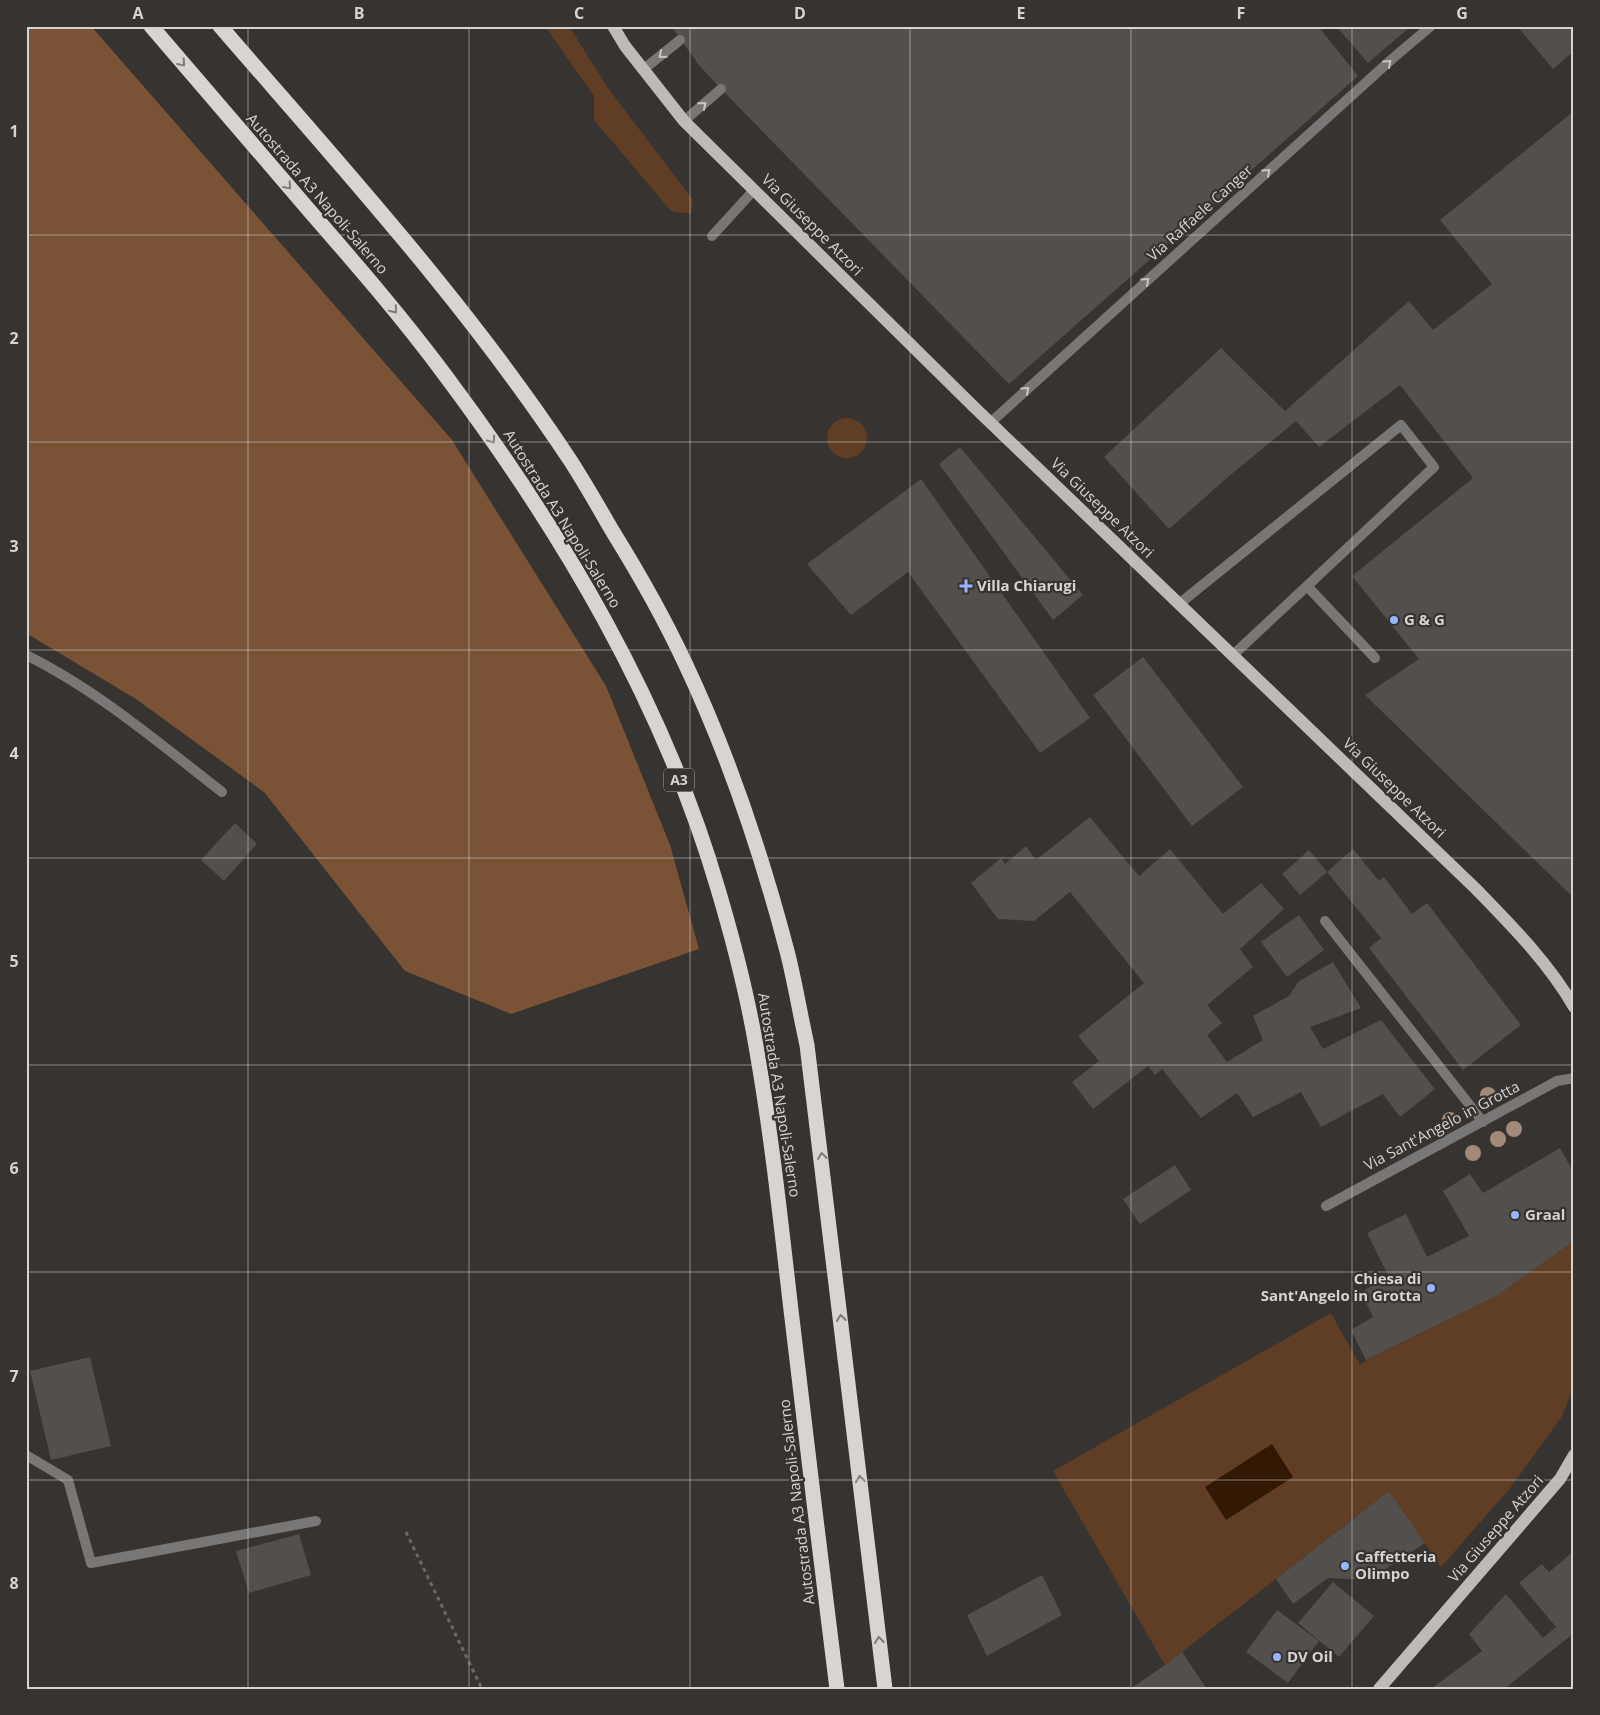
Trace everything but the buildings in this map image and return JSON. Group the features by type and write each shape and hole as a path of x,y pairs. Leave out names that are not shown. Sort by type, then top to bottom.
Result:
{"highway":[{"name":"Autostrada A3 Napoli-Salerno","path":"151,26 397,314 494,442 593,598 633,675 669,754 693,815 717,885 744,988 757,1049 774,1163 837,1689"},
{"name":"Autostrada A3 Napoli-Salerno","path":"220,26 386,217 478,333 538,414 571,461 632,564 684,661 716,732 738,789 772,897 807,1045 885,1689"}],"main road":[{"name":"Via Giuseppe Atzori","path":"613,26 624,46 684,121 990,423 1476,888 1537,954 1562,987 1574,1007"},
{"name":"Via Giuseppe Atzori","path":"1379,1689 1560,1480 1574,1454"}],"street":[{"name":"Via Raffaele Canger","path":"990,423 1385,65 1431,26"},
{"path":"644,69 680,40"},
{"path":"684,121 721,89"},
{"path":"712,236 754,190"},
{"path":"1179,604 1400,425 1434,467 1232,656"},
{"path":"1307,586 1375,658"},
{"path":"26,655 59,671 90,692 135,724 222,792"},
{"path":"1325,921 1483,1122"},
{"name":"Via Sant'Angelo in Grotta","path":"1326,1206 1557,1081 1574,1078"},
{"path":"26,1455 68,1480 91,1563 316,1521"}],"path":[{"path":"406,1532 482,1689"}],"shaded area":[{"path":"26,26 91,26 452,440 606,686 670,845 699,949 511,1014 405,971 264,792 136,699 26,633"},
{"path":"545,26 569,26 608,88 693,200 691,214 671,211 594,120 594,96"},
{"path":"851,418 858,421 864,427 867,438 866,446 858,455 851,458 843,458 836,455 828,446 827,434 830,427 839,419"},
{"path":"1574,1241 1574,1386 1562,1416 1511,1487 1441,1567 1389,1491 1165,1665 1053,1471 1331,1313 1360,1365 1366,1360 1498,1295"},
{"path":"1272,1444 1293,1477 1226,1520 1205,1487"}],"place":[{"name":"Villa Chiarugi","path":"966,586"},
{"name":"G & G","path":"1394,620"},
{"name":"Graal","path":"1515,1215"},
{"name":"Chiesa di Sant'Angelo in Grotta","path":"1431,1288"},
{"name":"Caffetteria Olimpo","path":"1345,1566"},
{"name":"DV Oil","path":"1277,1657"}]}
